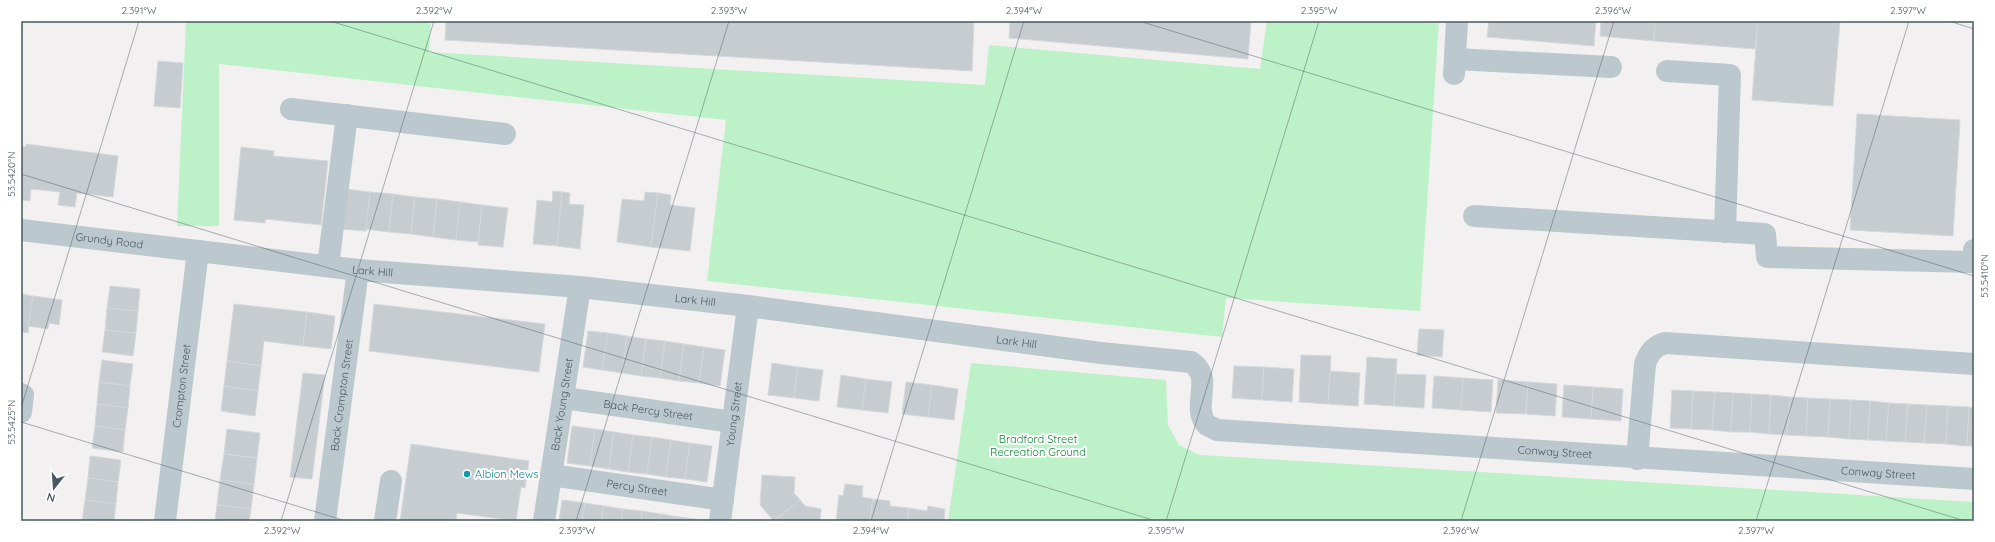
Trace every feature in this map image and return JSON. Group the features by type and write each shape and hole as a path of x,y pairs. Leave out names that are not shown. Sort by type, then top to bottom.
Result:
{"street":[{"path":"1457,21 1454,66 1611,67"},
{"path":"1667,71 1730,75 1725,232"},
{"path":"291,109 505,134"},
{"path":"328,266 347,115"},
{"path":"1474,216 1765,234 1767,256 1974,258"},
{"name":"Grundy Road","path":"21,230 198,250"},
{"name":"Lark Hill","path":"198,250 358,270 580,287 748,306 1093,352 1191,362"},
{"name":"Crompton Street","path":"165,521 198,250"},
{"name":"Back Crompton Street","path":"325,521 358,270"},
{"name":"Back Young Street","path":"544,521 580,287"},
{"name":"Young Street","path":"722,511 748,306"},
{"path":"1636,459 1645,364 1649,354 1655,346 1664,343 1974,364"},
{"name":"Conway Street","path":"1191,362 1198,367 1202,374 1202,415 1207,425 1217,430 1636,459 1974,479"},
{"path":"21,394 23,394 21,412"},
{"name":"Back Percy Street","path":"564,398 733,422"},
{"name":"Percy Street","path":"551,475 722,511"},
{"path":"385,521 391,481"}],"green space":[{"path":"186,21 431,21 429,52 985,85 989,45 1260,69 1267,21 1439,21 1420,311 1226,298 1222,337 707,281 726,120 219,64 219,226 177,226"},
{"name":"Bradford Street Recreation Ground","path":"971,363 1166,380 1168,425 1179,445 1200,455 1974,502 1974,521 948,521"}],"building":[{"path":"446,21 974,21 972,71 445,40"},
{"path":"1010,21 1251,21 1248,59 1009,38"},
{"path":"1489,21 1596,21 1594,46 1487,37"},
{"path":"1601,21 1655,21 1654,41 1600,36"},
{"path":"1655,21 1758,21 1755,49 1654,41"},
{"path":"1758,21 1840,21 1833,106 1752,100"},
{"path":"158,61 183,63 180,108 154,106"},
{"path":"1857,114 1960,120 1953,236 1850,230"},
{"path":"26,144 118,156 113,197 77,193 75,207 58,205 60,192 31,189 30,201 21,200 21,146 26,147"},
{"path":"241,147 274,151 273,156 328,161 321,225 266,219 265,223 234,220"},
{"path":"345,189 370,192 366,231 340,229"},
{"path":"553,191 562,192 557,246 533,244 537,200 552,202"},
{"path":"370,192 393,194 389,232 366,229"},
{"path":"562,192 570,193 569,204 584,205 580,249 557,246"},
{"path":"645,192 658,193 651,247 617,242 622,199 644,201"},
{"path":"658,193 671,195 670,205 695,208 690,251 651,247"},
{"path":"393,194 415,197 411,234 389,232"},
{"path":"415,197 437,199 433,237 411,234"},
{"path":"437,199 460,202 456,240 433,237"},
{"path":"460,202 482,205 478,242 456,240"},
{"path":"482,205 508,208 503,247 478,245"},
{"path":"110,286 140,289 138,311 107,308"},
{"path":"21,294 33,296 28,333 21,332"},
{"path":"33,296 62,300 59,325 49,323 48,329 28,326"},
{"path":"234,304 307,312 303,346 264,341 261,366 227,361"},
{"path":"374,304 545,324 539,372 369,351"},
{"path":"107,308 138,311 136,333 105,330"},
{"path":"307,312 335,316 331,349 303,346"},
{"path":"1419,329 1444,330 1442,357 1417,355"},
{"path":"105,330 136,333 133,356 102,352"},
{"path":"588,331 608,333 602,370 583,367"},
{"path":"608,333 627,336 622,373 602,370"},
{"path":"627,336 646,339 641,376 622,373"},
{"path":"646,339 665,341 660,378 641,376"},
{"path":"665,341 684,344 679,381 660,378"},
{"path":"684,344 704,347 699,383 679,381"},
{"path":"704,347 725,350 720,386 699,383"},
{"path":"1301,355 1331,356 1328,404 1299,402"},
{"path":"1367,357 1397,359 1394,406 1364,404"},
{"path":"102,360 133,364 130,386 99,382"},
{"path":"227,361 261,366 258,391 224,386"},
{"path":"772,363 798,367 794,398 768,395"},
{"path":"1234,366 1264,367 1262,400 1232,398"},
{"path":"798,367 823,370 819,401 794,398"},
{"path":"1264,367 1294,369 1292,402 1262,400"},
{"path":"1330,371 1360,373 1358,406 1328,404"},
{"path":"303,373 325,375 312,479 290,477"},
{"path":"1396,374 1426,375 1424,408 1394,406"},
{"path":"841,375 866,379 862,410 837,407"},
{"path":"1434,376 1463,378 1461,410 1432,408"},
{"path":"1463,378 1493,380 1491,412 1461,410"},
{"path":"866,379 892,382 888,413 862,410"},
{"path":"1498,380 1528,382 1526,414 1496,413"},
{"path":"99,382 130,386 128,408 97,404"},
{"path":"906,382 932,385 928,417 902,414"},
{"path":"1528,382 1557,384 1555,416 1526,414"},
{"path":"932,385 958,389 954,420 928,417"},
{"path":"1564,385 1593,387 1591,419 1562,417"},
{"path":"224,386 258,391 255,416 221,411"},
{"path":"1593,387 1623,389 1621,421 1591,419"},
{"path":"1672,390 1693,391 1691,429 1670,428"},
{"path":"1693,391 1715,392 1712,430 1691,429"},
{"path":"1715,392 1733,393 1731,432 1712,430"},
{"path":"1733,393 1752,394 1750,432 1731,432"},
{"path":"1752,394 1771,395 1769,434 1750,432"},
{"path":"1771,395 1790,397 1787,435 1769,434"},
{"path":"1790,397 1808,398 1806,436 1787,435"},
{"path":"1808,398 1830,399 1828,437 1806,436"},
{"path":"1830,399 1851,400 1849,439 1828,437"},
{"path":"1851,400 1870,401 1868,440 1849,439"},
{"path":"1870,401 1889,403 1886,441 1868,440"},
{"path":"1889,403 1908,404 1905,442 1886,441"},
{"path":"97,404 128,408 125,430 95,426"},
{"path":"1908,404 1927,405 1924,443 1905,442"},
{"path":"1927,405 1948,406 1946,444 1924,443"},
{"path":"1948,406 1969,407 1967,446 1946,444"},
{"path":"1969,407 1974,408 1974,446 1967,446"},
{"path":"95,426 125,430 123,452 92,448"},
{"path":"572,426 595,429 590,466 567,463"},
{"path":"227,429 260,433 257,458 224,454"},
{"path":"595,429 614,432 609,469 590,466"},
{"path":"614,432 633,435 628,472 609,469"},
{"path":"633,435 652,437 647,474 628,472"},
{"path":"652,437 671,440 666,477 647,474"},
{"path":"671,440 690,443 685,479 666,477"},
{"path":"690,443 712,446 707,482 685,479"},
{"name":"Albion Mews","path":"411,444 529,461 525,488 521,487 516,521 457,513 456,521 400,521"},
{"path":"224,454 257,458 254,484 220,480"},
{"path":"90,456 121,460 118,482 88,478"},
{"path":"762,475 795,477 794,493 800,500 774,521 760,505"},
{"path":"88,478 118,482 116,504 85,500"},
{"path":"220,480 254,484 251,509 217,505"},
{"path":"845,484 863,486 862,497 873,499 870,521 836,521 839,495 843,496"},
{"path":"873,499 890,501 890,506 909,508 907,521 870,521"},
{"path":"85,500 116,504 114,521 82,521"},
{"path":"562,500 585,503 582,521 559,521"},
{"path":"800,500 805,506 821,509 820,521 774,521"},
{"path":"585,503 604,506 601,521 582,521"},
{"path":"217,505 251,509 249,521 215,521"},
{"path":"604,506 623,509 621,521 601,521"},
{"path":"928,506 945,509 944,521 907,521 909,508 927,511"},
{"path":"623,509 642,511 641,521 621,521"},
{"path":"642,511 661,514 660,521 641,521"},
{"path":"661,514 680,517 680,521 660,521"},
{"path":"680,517 702,520 680,521"}],"place":[{"name":"Albion Mews","path":"467,474"}]}
